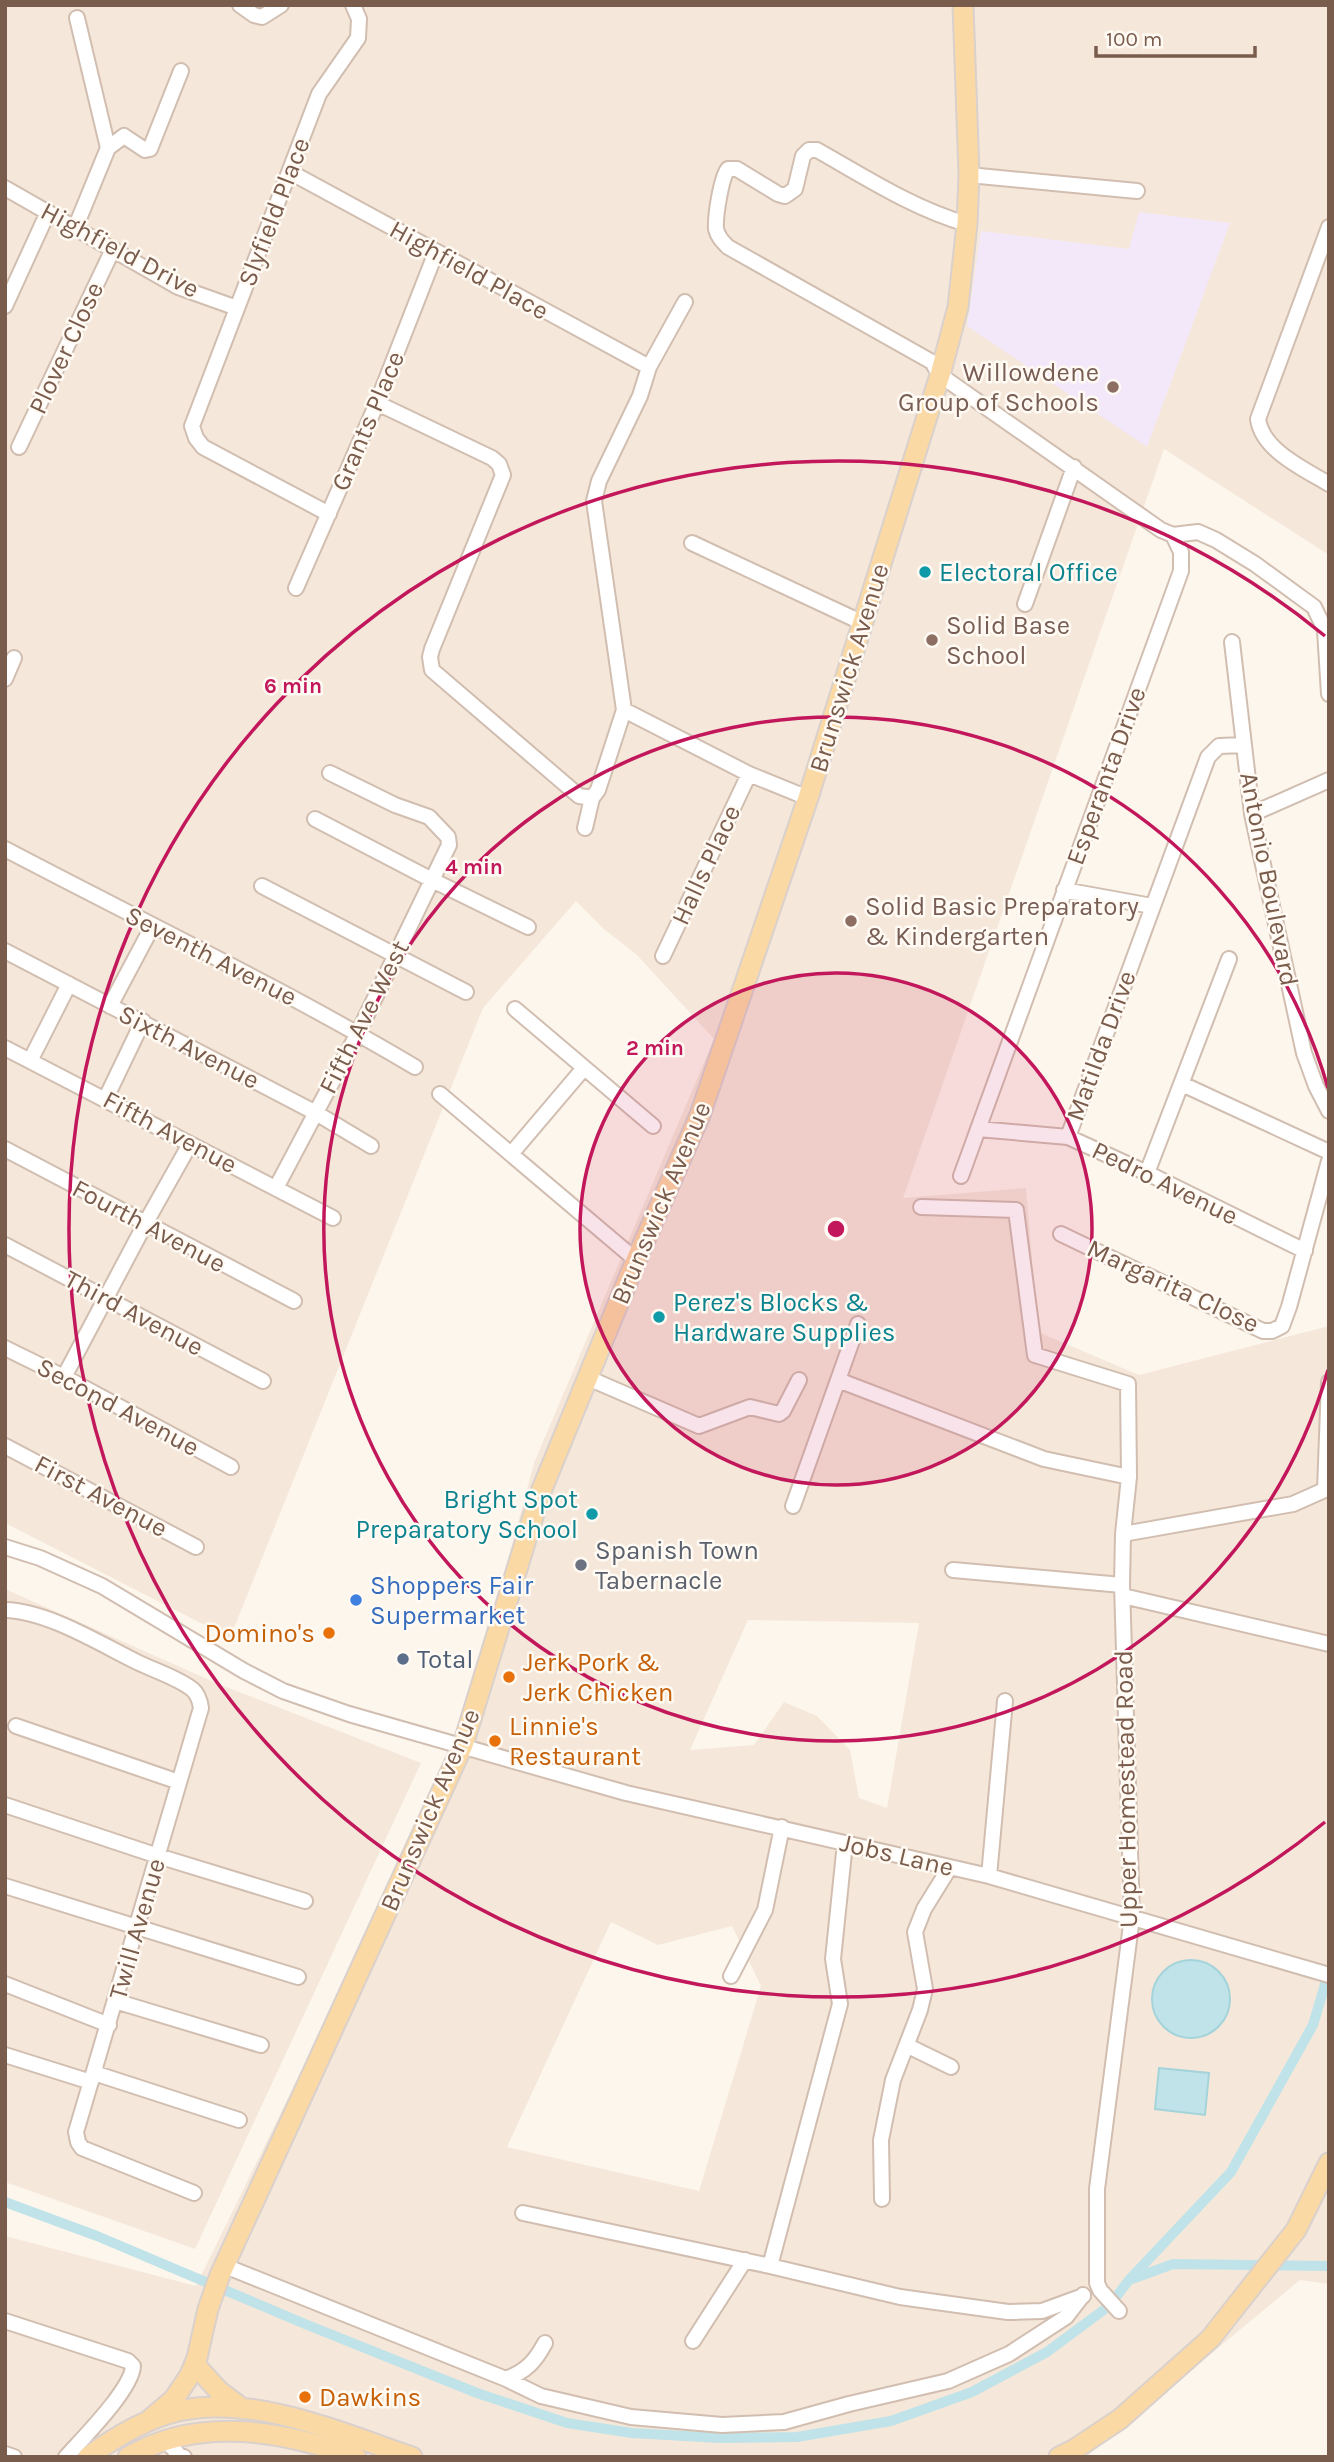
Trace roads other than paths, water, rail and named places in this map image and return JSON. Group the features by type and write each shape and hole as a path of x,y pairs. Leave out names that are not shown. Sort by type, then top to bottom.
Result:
{"main road":[{"name":"Brunswick Avenue","path":"148,2421 180,2392 197,2362 208,2309 222,2271 463,1745 540,1494 636,1260 700,1115 808,798 940,374 958,307 969,175 963,5"},
{"path":"1059,2457 1120,2419 1210,2339 1296,2230 1329,2163"},
{"name":"Brunswick Avenue","path":"197,2362 202,2432"},
{"path":"197,2362 219,2391 243,2409"},
{"path":"88,2457 111,2440 148,2421 178,2411 202,2408 243,2409 299,2418 412,2457"},
{"path":"128,2457 176,2452 202,2432 239,2430 268,2434 356,2457"}],"street":[{"path":"240,5 262,17 281,5"},
{"name":"Slyfield Place","path":"329,514 203,447 192,426 319,93 358,38 359,19 353,5"},
{"path":"77,19 108,148"},
{"path":"76,226 108,148 124,136 145,150 150,149 181,71"},
{"path":"967,224 932,212 817,150 809,150 803,156 795,189 785,196 737,169 728,169 723,176 716,226 719,238 728,247 932,362 940,374 1161,530 1173,535 1198,532 1216,540 1255,564 1314,607 1325,630 1329,694"},
{"name":"Highfield Place","path":"290,172 649,367"},
{"path":"969,175 1138,191"},
{"name":"Highfield Drive","path":"5,188 76,226 178,287 237,309"},
{"path":"5,306 48,212"},
{"path":"1329,227 1258,419 1259,430 1270,444 1329,484"},
{"name":"Plover Close","path":"19,447 113,249"},
{"name":"Grants Place","path":"296,589 377,403 436,252"},
{"path":"585,828 592,798 598,790 624,710 594,501 599,481 643,388 649,367 685,302"},
{"path":"377,403 492,458 499,464 503,475 432,649 432,670 579,796 592,798"},
{"path":"1025,604 1074,467"},
{"name":"Esperanta Drive","path":"961,1176 1181,571 1181,552 1173,535"},
{"path":"692,543 863,622"},
{"name":"Antonio Boulevard","path":"1232,642 1252,814 1304,1053 1329,1111"},
{"path":"5,679 14,659"},
{"path":"624,710 749,774 808,798"},
{"name":"Matilda Drive","path":"1068,1137 1208,757 1219,746 1244,745"},
{"name":"Fifth Ave West","path":"276,1188 358,1033 449,845 448,837 429,817 395,805 330,772"},
{"name":"Halls Place","path":"663,956 749,774"},
{"path":"1252,814 1329,780"},
{"path":"315,819 528,927"},
{"name":"Seventh Avenue","path":"5,849 358,1033 415,1067"},
{"path":"262,886 466,992"},
{"path":"1064,890 1152,906"},
{"path":"110,1006 152,927"},
{"name":"Sixth Avenue","path":"5,951 316,1113 371,1146"},
{"path":"1147,1173 1229,960"},
{"path":"30,1060 69,984"},
{"path":"515,1009 653,1126"},
{"path":"106,1098 143,1021"},
{"name":"Fifth Avenue","path":"5,1048 334,1217"},
{"path":"511,1154 584,1068"},
{"path":"1182,1084 1329,1152"},
{"path":"440,1094 636,1260"},
{"name":"Pedro Avenue","path":"978,1129 1068,1137 1306,1251"},
{"path":"64,1377 190,1144"},
{"name":"Fourth Avenue","path":"5,1149 294,1301"},
{"name":"Margarita Close","path":"1061,1234 1263,1331 1272,1331 1282,1326 1306,1251 1329,1161"},
{"name":"Upper Homestead Road","path":"921,1207 1016,1210 1035,1355 1128,1384 1129,1477 1123,1534 1122,1590 1132,1917 1097,2189 1099,2287"},
{"name":"Third Avenue","path":"5,1245 264,1381"},
{"path":"793,1506 858,1324"},
{"name":"Second Avenue","path":"5,1348 231,1467"},
{"path":"588,1378 699,1426 750,1406 779,1414 799,1380"},
{"path":"838,1380 1044,1459 1129,1477"},
{"path":"1123,1534 1293,1504 1327,1489 1329,1382"},
{"name":"First Avenue","path":"5,1446 196,1547"},
{"name":"Jobs Lane","path":"5,1547 40,1558 102,1586 244,1671 283,1690 349,1714 626,1793 989,1876 1326,1974"},
{"path":"953,1570 1122,1590 1329,1644"},
{"name":"Twill Avenue","path":"5,1610 21,1611 44,1618 166,1675 192,1689 200,1699 201,1708 76,2132 82,2148 194,2193"},
{"path":"989,1876 1005,1701"},
{"path":"16,1726 179,1782"},
{"path":"5,1805 305,1901"},
{"path":"731,1976 765,1910 782,1828"},
{"path":"770,2266 840,2004 833,1959 845,1843"},
{"path":"882,2199 881,2140 893,2080 908,2046 925,1989 915,1932 924,1909 950,1867"},
{"path":"5,1885 298,1977"},
{"path":"5,1984 108,2025"},
{"path":"115,2001 261,2045"},
{"path":"908,2046 951,2067"},
{"path":"5,2055 93,2077 239,2120"},
{"path":"523,2213 745,2260 900,2297 1008,2312 1042,2311 1099,2287 1119,2311"},
{"path":"694,2341 745,2260"},
{"path":"222,2271 506,2379 541,2396 631,2417 722,2425 784,2422 948,2381 1009,2354 1066,2317 1083,2295"},
{"path":"5,2321 128,2361 133,2366 133,2374 104,2414 66,2457"},
{"path":"506,2379 523,2372 535,2362 545,2343"},
{"path":"5,2454 14,2457"}],"water":[{"path":"1191,1960 1206,1963 1219,1971 1227,1984 1230,1999 1227,2014 1219,2027 1206,2035 1191,2038 1176,2035 1163,2027 1155,2014 1152,1999 1155,1984 1163,1971 1176,1963"},
{"path":"1159,2068 1209,2073 1205,2115 1155,2109"}],"waterway":[{"path":"5,2202 97,2236 477,2393 567,2423 632,2433 720,2438 797,2437 891,2421 972,2392 1047,2352 1109,2306 1129,2280 1231,2172 1313,2025 1329,1971"},
{"path":"1132,2279 1173,2264 1329,2266"}],"place":[{"name":"Willowdene Group of Schools","path":"1113,387"},
{"name":"Electoral Office","path":"925,572"},
{"name":"Solid Base School","path":"932,640"},
{"name":"Solid Basic Preparatory & Kindergarten","path":"851,921"},
{"name":"Perez's Blocks & Hardware Supplies","path":"659,1317"},
{"name":"Bright Spot Preparatory School","path":"592,1514"},
{"name":"Spanish Town Tabernacle","path":"581,1565"},
{"name":"Shoppers Fair Supermarket","path":"356,1600"},
{"name":"Domino's","path":"329,1633"},
{"name":"Total","path":"403,1659"},
{"name":"Jerk Pork & Jerk Chicken","path":"509,1677"},
{"name":"Linnie's Restaurant","path":"495,1741"},
{"name":"Dawkins","path":"305,2397"}]}
